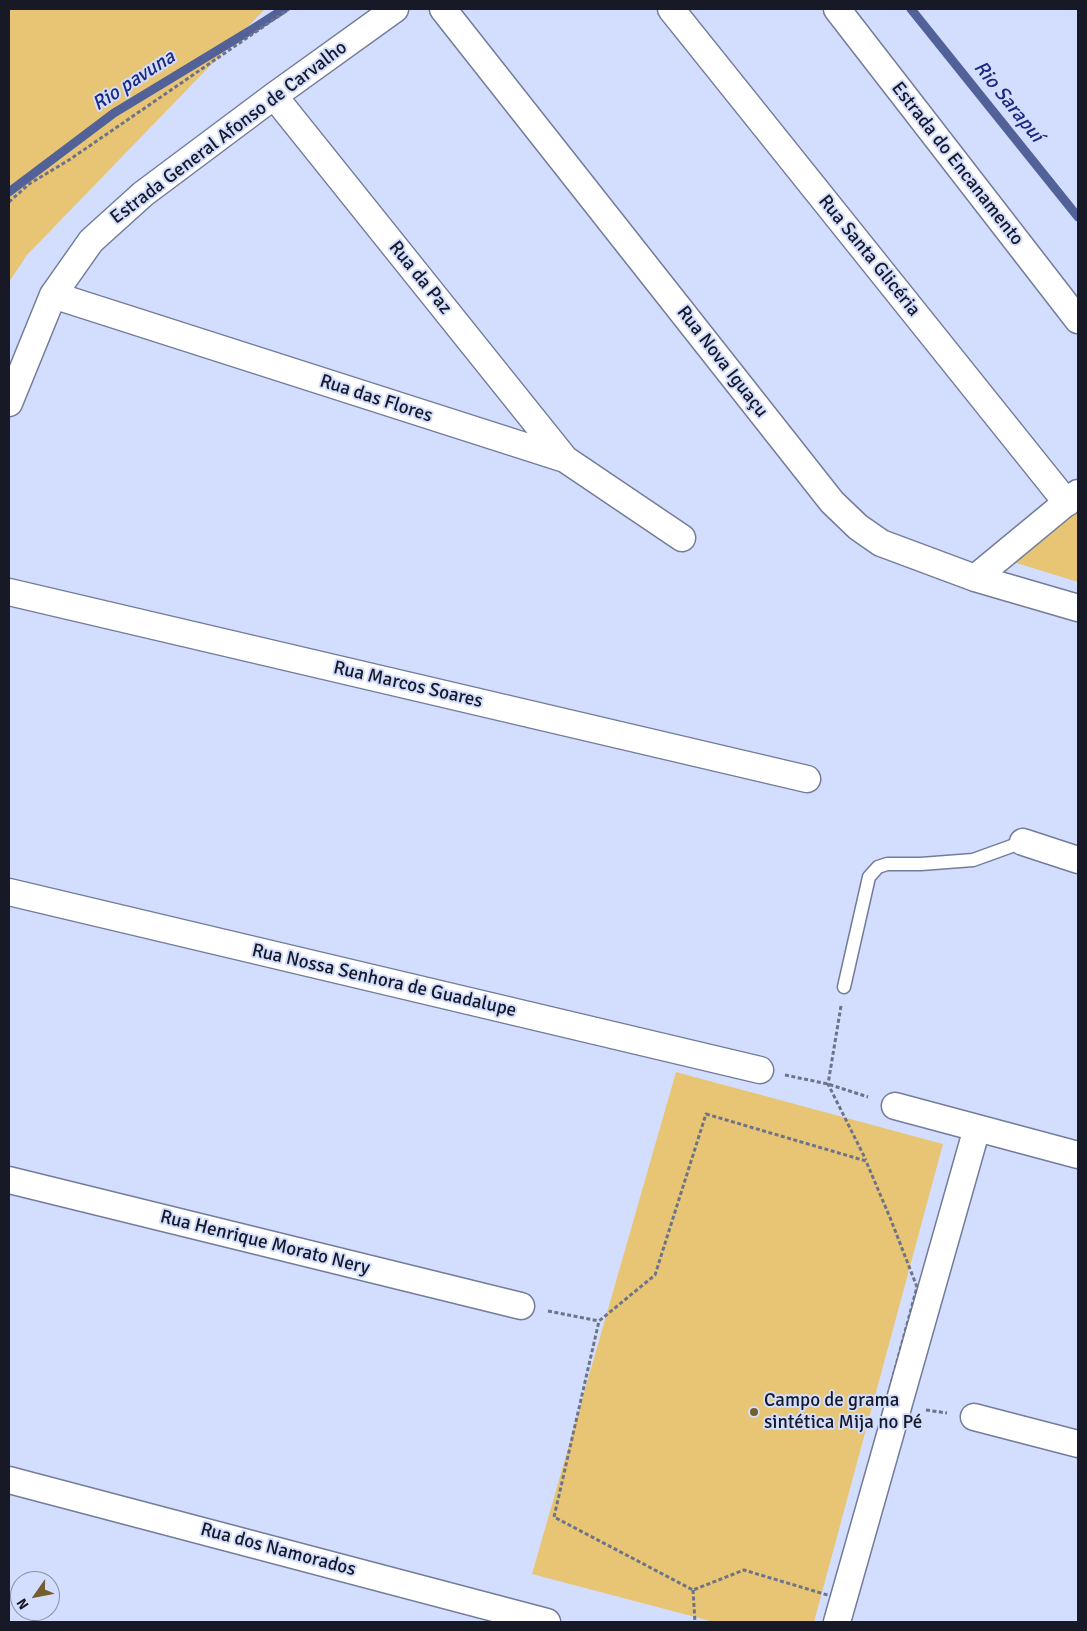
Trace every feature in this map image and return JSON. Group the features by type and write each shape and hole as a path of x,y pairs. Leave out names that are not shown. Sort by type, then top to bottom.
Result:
{"street":[{"name":"Estrada General Afonso de Carvalho","path":"9,403 53,295 91,240 143,194 395,9"},
{"name":"Rua Nova Iguaçu","path":"443,9 832,502 858,527 881,543 975,578 1078,608"},
{"name":"Rua Santa Glicéria","path":"671,9 1073,498"},
{"name":"Estrada do Encanamento","path":"837,9 1078,320"},
{"name":"Rua da Paz","path":"274,96 565,459"},
{"name":"Rua das Flores","path":"53,295 565,459 682,538"},
{"path":"975,578 1073,498"},
{"name":"Rua Marcos Soares","path":"9,592 807,779"},
{"path":"1023,842 1078,860"},
{"name":"Rua Nossa Senhora de Guadalupe","path":"9,892 760,1070"},
{"path":"895,1106 1078,1154"},
{"path":"837,1622 892,1405 977,1128"},
{"name":"Rua Henrique Morato Nery","path":"9,1180 522,1306"},
{"path":"974,1417 1078,1444"},
{"name":"Rua dos Namorados","path":"9,1480 547,1622"}],"lane":[{"path":"844,987 869,877 878,867 887,864 922,864 973,860 1023,842"}],"path":[{"path":"9,202 29,184 69,160 289,9"},
{"path":"844,987 828,1084 866,1161 892,1220 917,1286 892,1405 834,1597 744,1570 693,1590 554,1517 599,1321 655,1275 706,1114 866,1161"},
{"path":"760,1070 828,1084 895,1106"},
{"path":"522,1306 599,1321"},
{"path":"892,1405 974,1417"},
{"path":"693,1590 695,1622"}],"shaded area":[{"path":"9,9 265,9 27,255 9,282"},
{"path":"1078,511 1078,582 1013,562"},
{"path":"676,1072 943,1144 814,1622 714,1622 532,1574"}],"waterway":[{"name":"Rio pavuna","path":"9,192 114,113 284,9"},
{"name":"Rio Sarapuí","path":"911,9 1078,217"}],"place":[{"name":"Campo de grama sintética Mija no Pé","path":"754,1412"}]}
